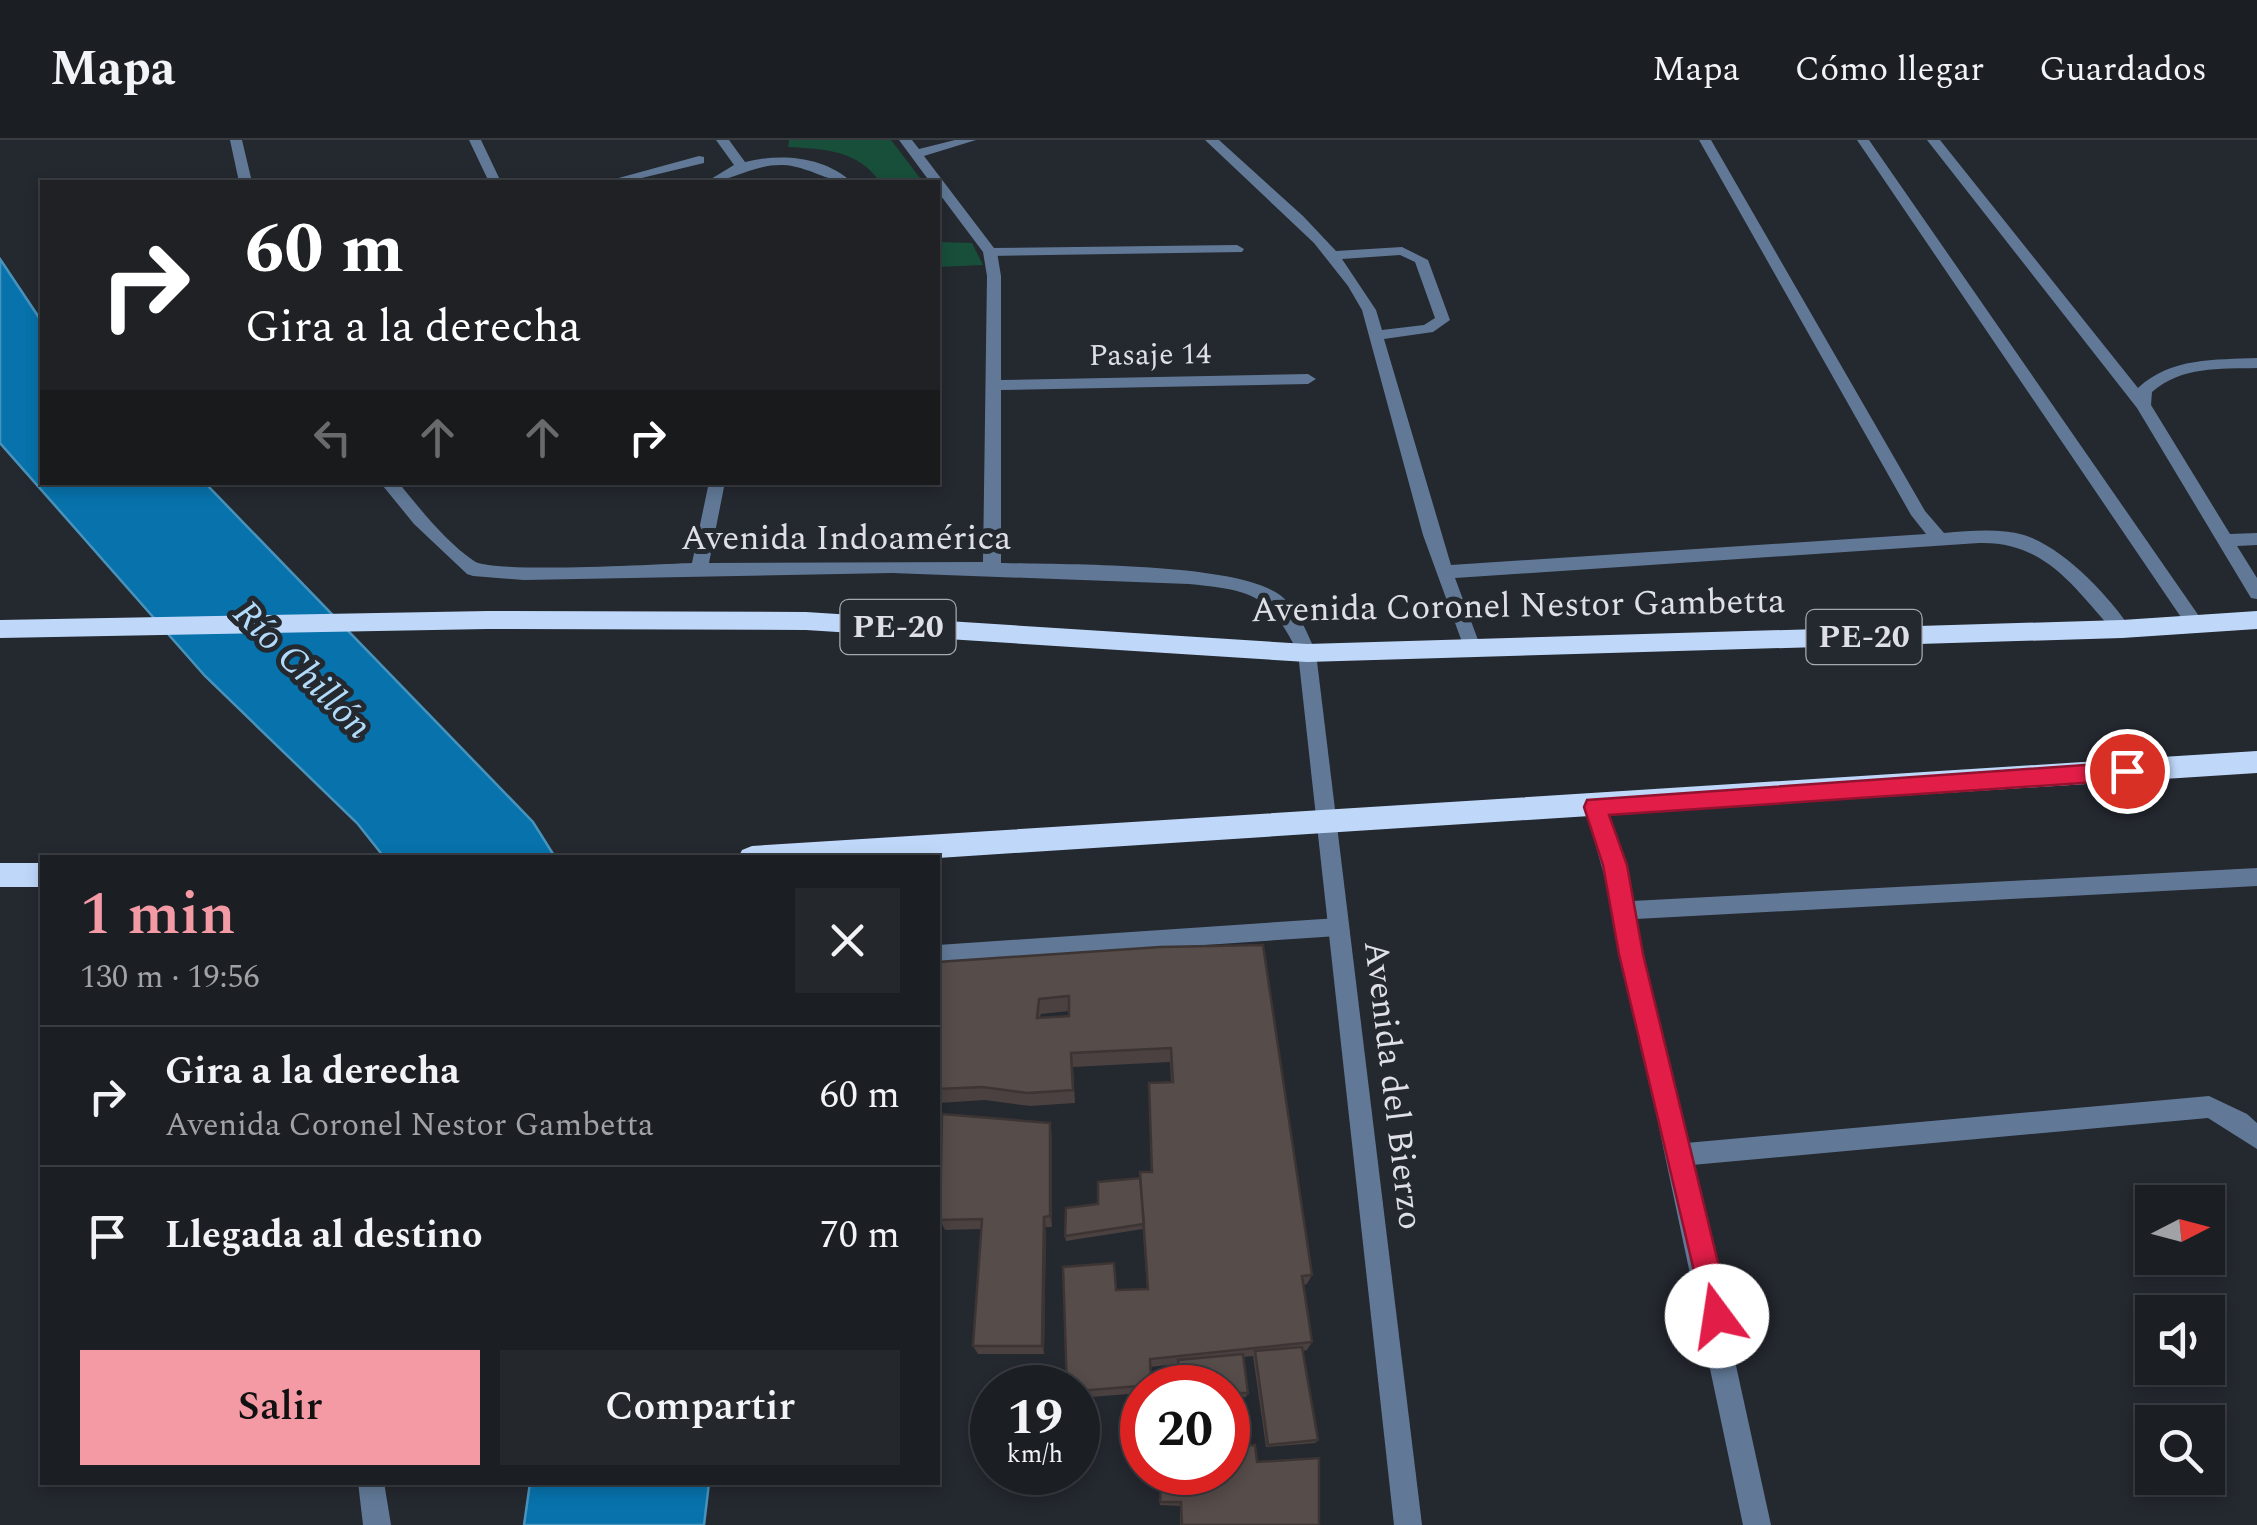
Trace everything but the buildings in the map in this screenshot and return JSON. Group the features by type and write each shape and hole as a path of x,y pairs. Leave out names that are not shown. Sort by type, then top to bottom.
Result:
{"highway":[{"name":"Avenida Coronel Nestor Gambetta","path":"0,629 488,620 806,621 1307,653 2122,630 2257,620"},
{"path":"803,855 2257,762"},
{"path":"0,875 40,875"}],"street":[{"path":"236,140 246,180"},
{"path":"474,140 494,180"},
{"path":"722,140 742,167"},
{"path":"905,140 936,180"},
{"path":"916,154 970,140"},
{"path":"1212,140 1356,284 1376,335 1430,536 1472,648"},
{"path":"1705,140 1919,514 1940,539"},
{"path":"1863,140 2195,624"},
{"path":"1933,140 2143,405 2257,594"},
{"path":"618,180 698,160"},
{"path":"716,180 742,167 772,161 801,162 827,169 841,180"},
{"path":"940,186 990,252 994,385 992,567"},
{"path":"990,252 1238,250"},
{"path":"1331,255 1402,251 1421,260 1443,320 1428,330 1376,335"},
{"path":"2143,405 2144,390 2158,376 2183,367 2257,362"},
{"name":"Pasaje 14","path":"994,385 1308,379"},
{"name":"Avenida Indoamérica","path":"392,485 420,520 473,570 524,574 992,567 1158,577 1260,592 1278,603 1294,623 1307,653"},
{"path":"698,571 715,485"},
{"path":"1444,572 2004,537 2028,542 2051,556 2122,630"},
{"path":"2225,540 2257,539"},
{"name":"Avenida del Bierzo","path":"1307,653 1408,1525"},
{"path":"1595,807 1615,865 1677,1155 1717,1316 1758,1525"},
{"path":"1623,911 2257,877"},
{"path":"940,954 1338,927"},
{"path":"1677,1155 2208,1108 2239,1122 2257,1138"},
{"path":"371,1485 377,1525"}],"green space":[{"path":"789,140 891,140 921,180 878,180 851,157 788,147"},
{"path":"940,242 972,243 983,265 940,267"}],"water":[{"name":"Río Chillón","path":"0,259 40,319 40,485 207,485 533,822 554,855 382,855 357,823 205,676 0,443"},
{"path":"530,1485 709,1485 704,1525 524,1525"}],"route":[{"path":"1717,1316 1631,954 1615,865 1595,807 2127,771"}]}
